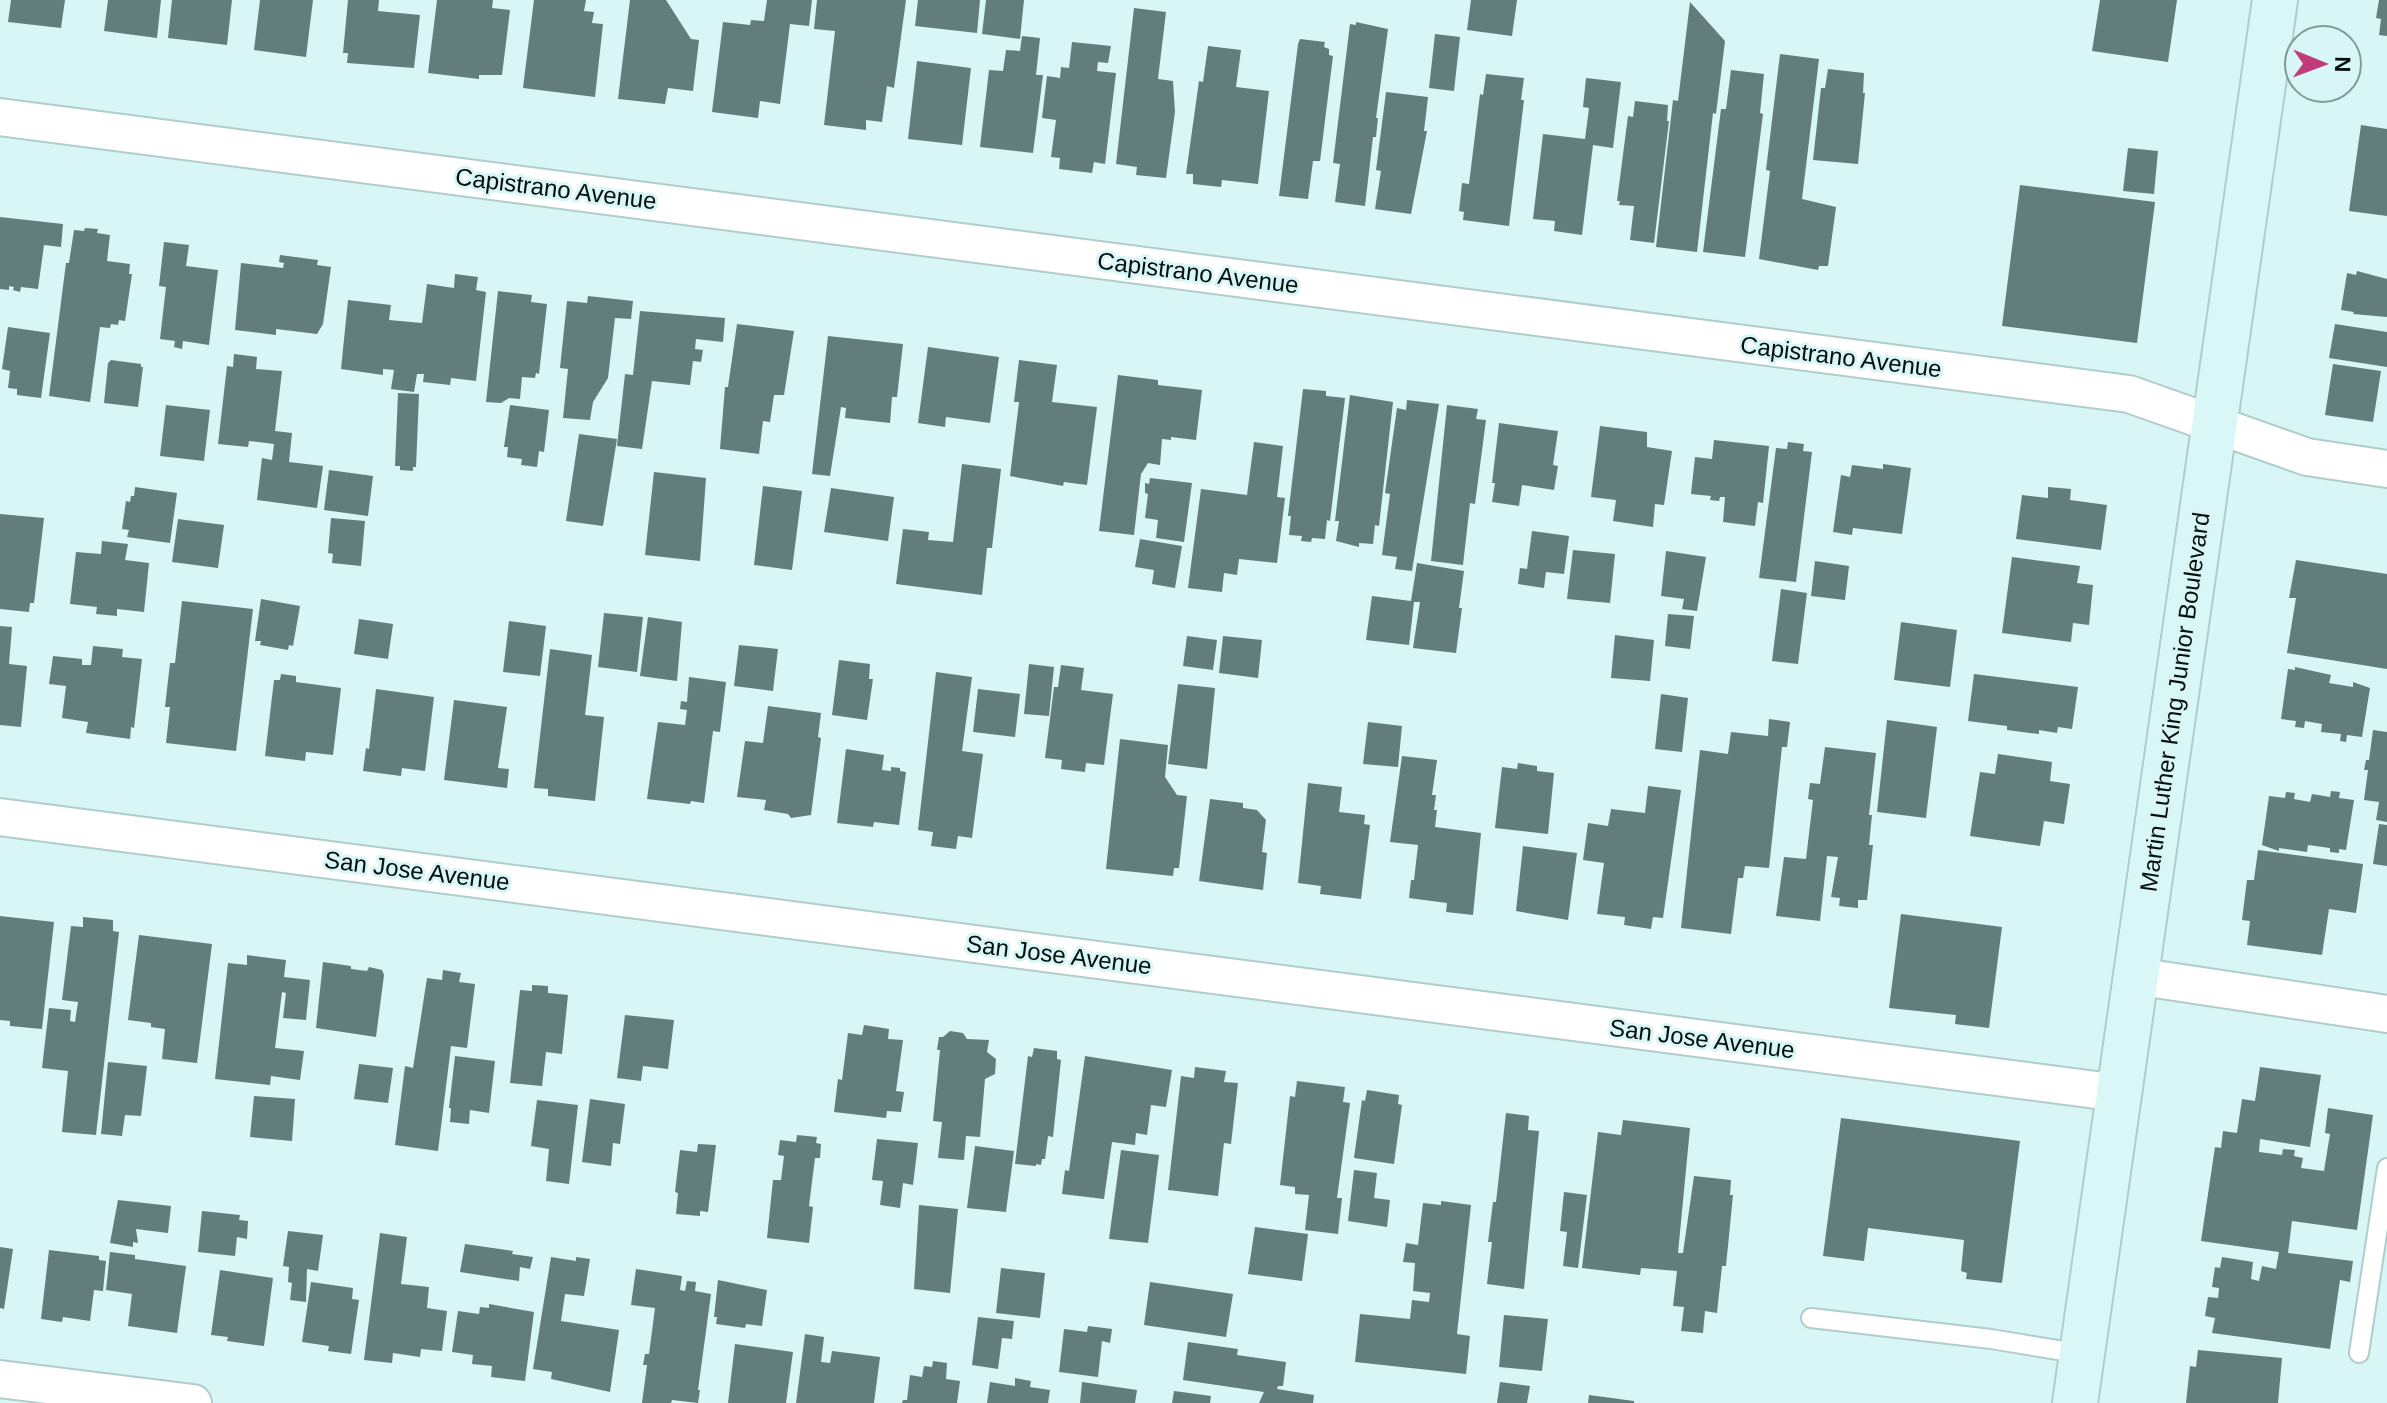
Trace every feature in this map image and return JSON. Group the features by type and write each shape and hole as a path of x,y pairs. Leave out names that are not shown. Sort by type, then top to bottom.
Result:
{"main road":[{"name":"Martin Luther King Junior Boulevard","path":"2075,1403 2275,0"}],"street":[{"name":"Capistrano Avenue","path":"0,117 2113,392 2141,398 2307,457 2387,469"},
{"name":"San Jose Avenue","path":"0,817 2119,1093"},
{"path":"2135,976 2387,1014"},
{"path":"0,1379 193,1403"}],"lane":[{"path":"2359,1353 2387,1168"},
{"path":"1811,1318 1991,1339 2082,1354"}],"building":[{"path":"11,0 65,0 61,28 8,22"},
{"path":"108,0 161,0 157,38 104,31"},
{"path":"172,0 232,0 227,45 168,38"},
{"path":"260,0 313,0 306,57 254,50"},
{"path":"348,0 379,0 378,11 420,15 414,68 347,63 348,53 343,53"},
{"path":"437,0 493,0 492,8 510,10 502,75 479,75 479,79 428,73"},
{"path":"534,0 586,0 584,11 594,12 592,23 603,24 595,97 523,88"},
{"path":"630,0 666,0 691,39 699,40 693,91 668,88 665,104 618,99"},
{"path":"767,0 812,0 809,26 790,24 780,104 760,101 758,118 712,112 723,22 750,25 751,20 764,21"},
{"path":"817,0 906,0 894,88 887,86 882,122 866,120 866,130 824,125 835,31 814,29"},
{"path":"918,0 980,0 977,33 915,26"},
{"path":"986,0 1024,0 1020,39 982,34"},
{"path":"1471,0 1517,0 1512,36 1467,30"},
{"path":"2100,0 2177,0 2168,62 2092,51"},
{"path":"2379,0 2387,0 2387,36 2379,35 2381,19 2376,18"},
{"path":"1690,2 1725,41 1716,114 1713,113 1697,252 1656,247 1673,100 1678,101"},
{"path":"1134,8 1166,12 1158,79 1173,81 1175,112 1166,178 1136,175 1137,167 1116,164"},
{"path":"1356,22 1388,29 1365,206 1335,202 1340,164 1333,163 1350,24 1356,25"},
{"path":"1435,34 1460,37 1454,91 1429,88"},
{"path":"1022,36 1040,38 1036,75 1043,75 1033,153 980,147 989,70 1003,71 1006,50 1020,51"},
{"path":"1300,39 1325,42 1324,47 1333,56 1320,161 1313,161 1308,199 1279,196"},
{"path":"1072,42 1111,46 1108,63 1098,62 1097,71 1116,73 1105,164 1094,162 1092,173 1059,169 1060,158 1051,157 1056,120 1042,118 1047,76 1060,78 1061,67 1069,68"},
{"path":"1208,46 1241,50 1236,87 1269,91 1258,184 1222,180 1221,187 1193,184 1193,174 1186,174 1199,81 1203,82"},
{"path":"1780,54 1819,59 1802,199 1836,207 1828,266 1819,266 1818,270 1759,259"},
{"path":"917,61 971,68 962,145 908,139"},
{"path":"1828,69 1864,73 1858,164 1813,160 1821,88 1825,88"},
{"path":"1731,70 1764,74 1760,113 1763,114 1745,257 1703,252 1721,109 1726,109"},
{"path":"1486,74 1524,78 1509,226 1463,220 1464,212 1459,211 1462,183 1469,184 1480,94 1483,95"},
{"path":"1586,78 1621,82 1613,148 1593,145 1582,235 1554,231 1555,221 1533,219 1543,134 1585,139 1589,108 1583,107"},
{"path":"1386,92 1428,97 1424,131 1427,131 1411,214 1375,209 1381,171 1376,170"},
{"path":"1635,101 1668,105 1669,121 1654,243 1630,240 1634,206 1619,205 1620,201 1617,201 1628,116 1633,117"},
{"path":"2361,125 2387,129 2387,216 2349,211"},
{"path":"2128,148 2158,151 2154,194 2123,191"},
{"path":"2020,185 2155,202 2137,343 2002,326"},
{"path":"0,217 63,224 61,247 44,245 38,289 21,287 20,292 9,286 9,290 0,289"},
{"path":"85,228 98,229 97,233 110,235 107,261 130,264 129,274 132,274 125,321 119,320 118,325 111,324 110,328 100,327 90,402 49,396 66,263 69,263 74,230 84,231"},
{"path":"164,242 189,245 186,266 218,270 209,345 183,341 182,349 174,347 175,341 160,339 166,287 159,286"},
{"path":"280,255 318,260 317,265 331,267 323,324 317,334 276,329 276,335 235,330 241,263 283,268 284,263 279,262"},
{"path":"2357,271 2387,279 2387,317 2341,310 2347,273 2356,275"},
{"path":"455,274 478,277 476,290 486,292 476,381 451,378 450,385 423,382 424,374 417,374 414,392 391,389 394,370 383,369 383,375 341,369 348,300 391,305 389,320 422,323 427,284 454,288"},
{"path":"498,291 532,295 531,302 547,304 539,374 536,373 535,378 522,377 520,399 509,398 501,403 486,402"},
{"path":"588,296 633,301 631,319 615,318 608,378 593,402 590,420 563,418 568,369 560,368 567,301 587,303"},
{"path":"640,311 725,318 723,342 696,339 695,349 703,350 701,362 693,361 690,385 652,381 642,449 617,446 625,374 633,375"},
{"path":"737,324 794,331 784,395 774,395 770,422 763,421 759,454 720,449 725,387 728,387"},
{"path":"2335,324 2387,332 2387,367 2329,358"},
{"path":"8,327 50,333 41,398 17,395 17,389 8,388 10,371 2,369"},
{"path":"828,336 903,344 897,397 892,397 890,423 845,418 846,408 841,407 830,476 812,474"},
{"path":"928,347 999,357 990,423 946,417 945,427 918,423"},
{"path":"234,354 257,357 256,369 282,371 275,431 292,433 289,462 323,466 317,508 257,500 262,458 272,460 274,444 249,441 248,447 218,444 227,366 233,367"},
{"path":"111,360 141,364 143,367 138,407 104,403 108,363"},
{"path":"1019,360 1057,365 1052,402 1097,407 1087,485 1064,482 1063,486 1010,476 1019,402 1014,402"},
{"path":"2333,364 2381,371 2373,422 2325,415"},
{"path":"1118,375 1158,380 1158,385 1202,390 1196,440 1162,439 1160,465 1148,463 1141,474 1134,535 1099,531"},
{"path":"1303,389 1326,391 1326,396 1345,398 1330,521 1327,520 1325,539 1312,538 1311,542 1301,541 1302,536 1289,535 1291,516 1288,516"},
{"path":"398,393 419,394 416,467 413,471 400,470 400,466 395,466"},
{"path":"1350,395 1393,402 1379,526 1375,525 1373,544 1359,543 1359,547 1336,541 1339,521 1335,521"},
{"path":"1407,400 1439,404 1412,571 1395,569 1397,557 1382,555 1390,494 1385,493 1397,408 1406,410"},
{"path":"166,405 210,410 204,461 160,456"},
{"path":"510,405 549,410 544,452 539,451 537,467 521,465 522,459 507,457 508,447 504,447"},
{"path":"1447,405 1478,409 1476,419 1486,420 1475,504 1470,503 1463,565 1431,561"},
{"path":"1499,423 1558,431 1553,465 1558,466 1554,490 1522,485 1519,506 1492,502"},
{"path":"1600,426 1647,432 1647,447 1672,451 1664,505 1655,504 1653,527 1613,521 1616,500 1591,497"},
{"path":"579,434 617,439 603,526 566,521"},
{"path":"1714,440 1769,446 1763,503 1758,502 1755,526 1723,522 1725,497 1720,497 1719,501 1710,500 1711,496 1691,494 1695,457 1712,459"},
{"path":"1254,442 1283,446 1277,497 1285,498 1277,563 1239,559 1237,575 1224,573 1222,592 1188,588 1201,489 1247,495"},
{"path":"1788,442 1804,444 1803,451 1812,452 1796,582 1759,578 1776,448 1787,449"},
{"path":"962,464 1001,469 992,548 987,548 982,595 896,584 903,529 929,532 928,540 953,542"},
{"path":"1883,464 1911,468 1902,534 1853,528 1852,535 1833,532 1841,475 1850,477 1852,465 1883,469"},
{"path":"329,470 373,476 368,516 324,510"},
{"path":"654,472 706,478 700,561 645,555"},
{"path":"1150,478 1192,483 1184,542 1156,538 1158,520 1145,518 1148,494 1145,493 1145,483 1149,484"},
{"path":"763,486 802,491 792,570 754,565"},
{"path":"135,487 177,493 170,543 127,537 129,530 122,529 126,501 130,502 131,496 134,496"},
{"path":"2048,487 2071,489 2070,500 2107,505 2101,550 2016,539 2022,495 2048,498"},
{"path":"831,488 894,497 888,541 824,532"},
{"path":"0,514 44,518 34,603 30,603 29,612 0,609"},
{"path":"331,518 365,521 361,566 332,563 333,554 328,553"},
{"path":"178,519 224,525 218,568 172,562"},
{"path":"1532,531 1569,536 1564,574 1546,572 1544,588 1518,584 1520,568 1527,569"},
{"path":"1140,539 1182,546 1175,588 1152,584 1154,570 1135,567"},
{"path":"102,541 128,544 125,560 149,563 144,612 117,609 117,616 96,614 97,607 70,604 76,552 101,554"},
{"path":"1573,550 1615,554 1610,603 1567,599"},
{"path":"1666,551 1706,557 1697,611 1682,609 1684,599 1661,596"},
{"path":"2012,557 2080,566 2077,583 2093,585 2089,625 2073,623 2071,642 2002,633"},
{"path":"2296,560 2387,574 2387,669 2287,653 2296,598 2289,598"},
{"path":"1815,561 1849,566 1845,600 1811,596"},
{"path":"1417,563 1464,571 1456,653 1413,648 1420,602 1414,602 1409,645 1366,640 1372,596 1411,601"},
{"path":"1781,589 1807,593 1798,664 1772,661"},
{"path":"261,599 300,606 293,646 289,645 288,650 260,645 261,641 255,641"},
{"path":"182,601 253,609 236,751 166,743 170,707 165,707 170,663 175,663"},
{"path":"604,613 643,617 637,672 598,667"},
{"path":"1668,614 1694,616 1690,649 1665,646"},
{"path":"648,617 682,622 677,681 640,676"},
{"path":"359,619 393,624 388,659 354,654"},
{"path":"509,621 546,626 540,676 503,672"},
{"path":"1901,622 1957,630 1950,687 1894,680"},
{"path":"0,626 12,627 9,664 27,666 21,727 0,725"},
{"path":"1615,635 1654,640 1650,681 1611,678"},
{"path":"1187,636 1217,640 1213,670 1183,666"},
{"path":"1223,636 1262,640 1258,678 1219,673"},
{"path":"739,645 778,649 773,691 734,686"},
{"path":"93,646 123,649 122,657 142,659 130,739 86,733 88,722 62,718 66,686 49,684 53,656 82,659 82,665 91,665"},
{"path":"550,649 592,655 585,715 604,717 595,801 548,796 548,789 534,788"},
{"path":"839,660 870,664 869,679 873,679 867,720 832,715"},
{"path":"1029,664 1054,667 1049,716 1024,714"},
{"path":"1061,665 1084,668 1081,690 1113,694 1104,765 1086,763 1085,772 1061,769 1062,760 1045,758 1054,687 1058,687"},
{"path":"2295,667 2331,675 2329,683 2353,687 2353,682 2370,688 2362,737 2347,735 2346,742 2340,741 2341,734 2321,732 2322,724 2305,721 2304,728 2295,727 2296,721 2281,719 2288,669 2295,670"},
{"path":"936,672 972,677 962,751 983,754 972,838 958,836 956,849 931,846 933,832 918,830"},
{"path":"281,674 296,676 296,682 341,688 333,755 306,752 305,761 265,756 274,680 280,680"},
{"path":"1974,674 2078,687 2072,729 2058,727 2057,733 2039,730 2039,734 1968,721"},
{"path":"689,677 726,682 720,732 713,731 704,803 647,799 658,722 685,725 687,710 680,709 681,701 687,702"},
{"path":"1178,684 1215,688 1207,769 1168,764"},
{"path":"376,689 434,697 425,771 402,768 401,776 363,771 366,748 369,749"},
{"path":"978,689 1020,694 1015,737 973,732"},
{"path":"1661,694 1688,698 1682,752 1655,749"},
{"path":"454,700 507,707 498,768 509,769 507,788 444,780"},
{"path":"768,706 821,713 818,737 821,738 811,815 791,818 788,814 764,810 766,800 737,797 745,741 763,743"},
{"path":"1769,719 1790,722 1787,747 1782,747 1769,868 1745,866 1743,878 1738,878 1731,934 1681,928 1700,750 1728,754 1731,732 1768,736"},
{"path":"1887,720 1937,727 1926,818 1877,812"},
{"path":"1368,722 1402,726 1398,767 1363,764"},
{"path":"2373,730 2387,732 2387,822 2376,820 2379,802 2364,800 2368,770 2364,770 2366,760 2369,760"},
{"path":"1120,739 1168,745 1165,777 1177,795 1187,796 1179,868 1174,868 1173,876 1106,869"},
{"path":"1825,747 1876,753 1869,815 1872,815 1869,845 1873,845 1867,900 1858,900 1858,908 1839,906 1840,898 1831,897 1838,857 1827,856 1820,921 1776,916 1784,857 1806,859 1813,800 1808,799 1810,783 1820,784"},
{"path":"846,749 884,755 882,770 891,771 891,767 906,772 899,825 874,822 873,827 837,823"},
{"path":"1998,754 2052,762 2050,781 2070,784 2064,824 2044,821 2040,846 1970,836 1980,772 1995,774"},
{"path":"1402,756 1437,760 1432,795 1436,795 1435,827 1481,833 1473,915 1446,912 1447,903 1409,898 1418,845 1390,842"},
{"path":"1518,763 1537,766 1537,771 1554,773 1548,834 1495,828 1502,767 1517,769"},
{"path":"1308,783 1342,787 1339,812 1365,815 1364,824 1370,825 1361,899 1320,894 1321,886 1298,883"},
{"path":"1648,786 1681,790 1663,918 1653,917 1651,929 1624,925 1625,917 1597,914 1604,863 1583,860 1588,823 1608,826 1611,809 1645,813"},
{"path":"2331,791 2340,792 2339,798 2354,800 2346,850 2330,852 2330,848 2308,845 2307,852 2279,848 2279,851 2262,845 2269,796 2285,798 2286,792 2295,793 2294,799 2310,802 2312,794 2330,797"},
{"path":"1210,799 1243,803 1243,808 1257,810 1266,820 1262,852 1267,853 1263,890 1199,881"},
{"path":"2379,824 2387,825 2387,866 2373,864"},
{"path":"1523,846 1577,853 1568,920 1516,911"},
{"path":"2258,850 2363,864 2356,913 2329,909 2322,955 2247,945 2250,921 2242,920 2247,880 2254,880"},
{"path":"1901,914 2002,927 1989,1028 1955,1024 1956,1015 1889,1008"},
{"path":"0,916 54,922 42,1029 10,1026 10,1021 0,1020"},
{"path":"83,917 113,920 113,931 119,932 96,1135 62,1132 68,1071 42,1068 49,1008 71,1010 70,1021 75,1022 78,1002 62,1000 71,926 83,927"},
{"path":"139,935 212,944 197,1063 162,1059 165,1029 151,1027 151,1023 128,1020"},
{"path":"247,955 286,960 284,977 310,980 306,1020 283,1018 286,993 282,992 275,1048 304,1051 300,1080 271,1076 270,1085 215,1079 228,963 247,965"},
{"path":"323,962 351,966 351,969 367,971 369,967 382,970 384,975 376,1037 316,1028"},
{"path":"443,970 461,973 459,982 475,984 467,1048 451,1046 438,1151 395,1145 405,1066 413,1068 427,978 442,980"},
{"path":"532,985 548,986 548,993 568,995 562,1054 546,1052 542,1086 510,1083 520,990 532,991"},
{"path":"625,1015 674,1020 668,1069 643,1066 641,1081 617,1078"},
{"path":"864,1025 889,1029 888,1039 903,1040 896,1091 904,1092 901,1112 887,1111 886,1118 834,1112 848,1033 862,1035"},
{"path":"950,1031 963,1033 967,1039 989,1040 987,1052 996,1059 995,1074 985,1079 980,1137 966,1136 964,1160 938,1158 942,1122 933,1121 939,1037"},
{"path":"1034,1048 1057,1051 1057,1059 1061,1060 1053,1137 1048,1136 1045,1159 1036,1166 1015,1164 1028,1056 1032,1057"},
{"path":"455,1056 495,1061 489,1113 470,1110 469,1124 450,1122"},
{"path":"1085,1056 1172,1070 1166,1107 1151,1105 1147,1135 1136,1133 1135,1145 1112,1142 1104,1199 1062,1194 1065,1170 1069,1171"},
{"path":"108,1062 147,1066 141,1116 125,1115 122,1136 101,1134"},
{"path":"359,1064 393,1068 388,1103 354,1099"},
{"path":"1195,1067 1226,1071 1224,1082 1238,1083 1231,1144 1224,1143 1218,1196 1168,1190 1181,1076 1194,1078"},
{"path":"2260,1067 2321,1075 2310,1147 2260,1139 2259,1152 2282,1155 2283,1149 2295,1150 2294,1156 2303,1158 2301,1168 2324,1171 2330,1134 2325,1133 2328,1108 2373,1115 2357,1230 2292,1221 2288,1253 2353,1261 2350,1282 2340,1280 2330,1349 2212,1333 2215,1318 2205,1316 2208,1297 2218,1298 2219,1288 2212,1287 2215,1267 2220,1268 2222,1257 2253,1262 2251,1279 2259,1281 2262,1266 2276,1269 2279,1252 2201,1241 2215,1147 2221,1148 2223,1131 2237,1133 2242,1099 2255,1101"},
{"path":"1297,1081 1345,1087 1343,1102 1350,1103 1337,1198 1342,1198 1338,1234 1305,1230 1309,1195 1295,1194 1295,1187 1280,1185 1290,1096 1295,1097"},
{"path":"1367,1090 1399,1095 1398,1104 1402,1105 1394,1164 1354,1158 1362,1100 1365,1101"},
{"path":"254,1096 295,1099 292,1141 250,1137"},
{"path":"590,1099 625,1104 620,1144 613,1143 611,1166 582,1162"},
{"path":"537,1100 578,1105 569,1184 546,1181 549,1149 531,1146"},
{"path":"1506,1113 1529,1116 1528,1130 1539,1131 1524,1289 1487,1284 1492,1242 1488,1242"},
{"path":"1841,1118 2020,1141 2002,1283 1966,1279 1967,1273 1961,1271 1964,1240 1868,1228 1864,1261 1823,1256"},
{"path":"1623,1120 1690,1128 1678,1253 1683,1253 1694,1176 1731,1180 1730,1195 1733,1195 1726,1266 1722,1266 1717,1313 1705,1311 1703,1333 1681,1331 1684,1307 1673,1306 1677,1271 1641,1268 1640,1275 1582,1268 1598,1132 1621,1135"},
{"path":"797,1135 817,1137 816,1143 821,1144 820,1158 815,1158 809,1206 813,1207 809,1243 767,1238 773,1180 781,1180 784,1156 778,1155 780,1140 796,1142"},
{"path":"877,1139 918,1143 913,1185 903,1183 900,1208 880,1205 883,1181 872,1180"},
{"path":"698,1144 716,1145 708,1212 700,1211 700,1216 676,1214 680,1150 697,1152"},
{"path":"975,1146 1014,1151 1006,1212 967,1208"},
{"path":"1121,1150 1159,1155 1148,1243 1109,1239"},
{"path":"1354,1170 1377,1173 1374,1198 1390,1200 1387,1227 1348,1221"},
{"path":"1564,1192 1587,1195 1578,1268 1563,1266 1567,1232 1560,1231"},
{"path":"118,1200 171,1206 168,1233 136,1229 138,1243 133,1242 133,1247 110,1243"},
{"path":"1441,1201 1471,1205 1457,1334 1470,1336 1466,1374 1355,1362 1360,1314 1410,1319 1412,1300 1429,1302 1430,1293 1413,1291 1415,1263 1403,1262 1406,1243 1418,1245 1423,1203 1441,1205"},
{"path":"919,1205 958,1209 950,1293 914,1289"},
{"path":"202,1211 240,1215 239,1220 248,1221 247,1239 237,1237 235,1256 198,1252"},
{"path":"1255,1227 1308,1234 1302,1281 1248,1274"},
{"path":"288,1231 323,1235 318,1271 307,1269 306,1302 290,1300 292,1283 288,1282 289,1267 283,1266"},
{"path":"380,1233 407,1237 401,1284 429,1287 427,1308 447,1311 442,1351 421,1349 420,1357 393,1353 392,1363 364,1360"},
{"path":"465,1244 533,1257 530,1269 520,1267 519,1281 460,1272"},
{"path":"0,1247 13,1249 4,1309 0,1308"},
{"path":"49,1250 99,1256 99,1260 106,1261 103,1291 94,1290 90,1321 63,1317 62,1322 41,1319"},
{"path":"110,1252 186,1266 177,1333 128,1326 132,1294 106,1290"},
{"path":"551,1257 576,1261 576,1257 590,1259 584,1296 565,1294 561,1321 619,1330 610,1392 551,1379 552,1372 533,1369"},
{"path":"1001,1268 1045,1273 1040,1318 996,1313"},
{"path":"636,1269 682,1276 680,1290 685,1291 687,1281 696,1282 695,1291 711,1294 698,1403 672,1400 671,1403 642,1403 647,1365 643,1365 645,1354 649,1354 655,1308 631,1305"},
{"path":"220,1270 273,1278 264,1346 227,1341 228,1337 211,1335"},
{"path":"718,1280 767,1290 762,1326 746,1324 745,1328 716,1324"},
{"path":"311,1282 353,1288 352,1299 359,1300 351,1354 328,1351 329,1346 302,1342"},
{"path":"1150,1282 1233,1294 1226,1337 1144,1325"},
{"path":"489,1304 534,1312 525,1381 491,1377 492,1366 472,1364 473,1355 452,1352 458,1311 479,1314 480,1307 489,1308"},
{"path":"1504,1315 1548,1319 1542,1371 1499,1367"},
{"path":"978,1317 1014,1321 1012,1339 1002,1338 998,1369 972,1365"},
{"path":"1088,1326 1112,1329 1110,1343 1102,1341 1098,1377 1059,1372 1064,1329 1087,1332"},
{"path":"805,1334 824,1337 821,1362 830,1363 832,1351 880,1357 874,1403 796,1403"},
{"path":"1188,1342 1238,1349 1237,1355 1286,1362 1283,1386 1277,1389 1314,1395 1313,1403 1259,1403 1264,1392 1183,1380"},
{"path":"735,1344 793,1352 786,1403 728,1403"},
{"path":"2198,1350 2282,1358 2278,1403 2186,1403 2190,1366 2196,1367"},
{"path":"933,1361 947,1363 946,1379 960,1381 957,1403 902,1403 907,1400 910,1375 922,1377 924,1366 932,1367"},
{"path":"1015,1378 1031,1381 1030,1387 1050,1390 1048,1403 987,1403 990,1382 1015,1386"},
{"path":"1082,1382 1137,1390 1135,1403 1080,1403"},
{"path":"1500,1382 1530,1386 1527,1403 1497,1403"},
{"path":"1174,1391 1211,1396 1210,1403 1172,1403"},
{"path":"1589,1395 1634,1401 1634,1403 1588,1403"}]}
